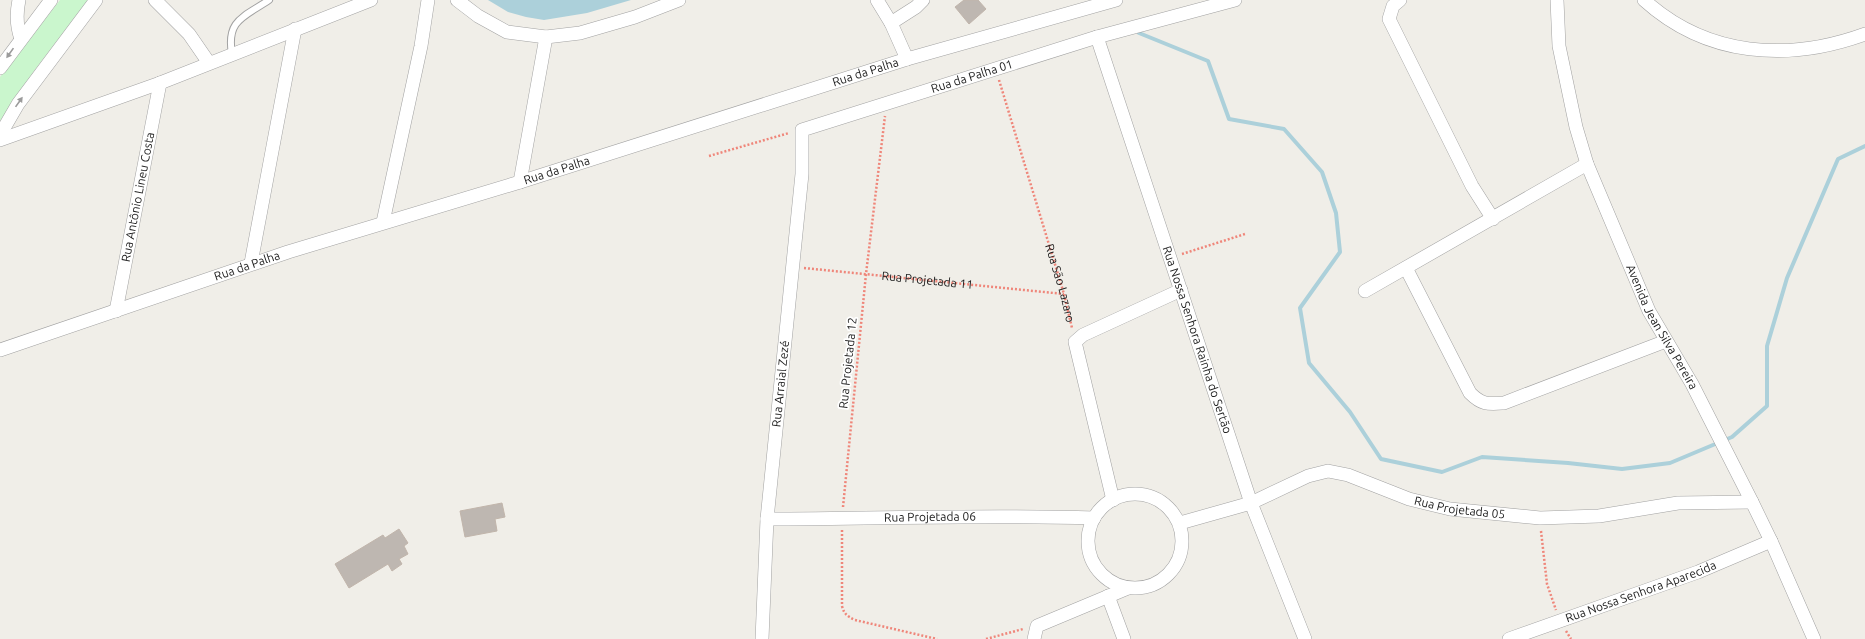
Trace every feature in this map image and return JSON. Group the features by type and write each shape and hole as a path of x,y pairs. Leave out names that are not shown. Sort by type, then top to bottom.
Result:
{"street":[{"path":"19,0 16,17 21,39"},
{"path":"0,68 51,0"},
{"path":"0,136 18,104 96,0"},
{"path":"155,0 189,34 210,63"},
{"path":"0,140 160,82 371,0"},
{"path":"383,222 421,46 428,0"},
{"path":"457,0 478,16 507,32 546,37 580,33 636,17 680,0"},
{"path":"877,0 891,23 907,59"},
{"path":"891,23 916,7 923,0"},
{"name":"Rua da Palha","path":"0,350 251,263 520,182 907,59 1116,0"},
{"name":"Rua da Palha 01","path":"802,130 1097,37 1235,0"},
{"path":"1400,0 1392,6 1389,19 1472,186 1493,219"},
{"name":"Avenida Jean Silva Pereira","path":"1557,0 1559,46 1576,127 1587,164 1649,311 1692,384 1772,541 1814,639"},
{"path":"1644,0 1654,9 1700,36 1718,42 1751,49 1774,52 1806,49 1825,46 1865,34"},
{"path":"251,263 295,30"},
{"path":"520,182 546,37"},
{"name":"Rua Nossa Senhora Rainha do Sertão","path":"1097,37 1251,503 1305,639"},
{"name":"Rua Antônio Lineu Costa","path":"116,311 160,82"},
{"name":"Rua Arraial Zezé","path":"762,639 767,518 802,174 802,130"},
{"path":"1365,291 1587,164"},
{"path":"1406,268 1470,393 1478,400 1488,404 1504,403 1666,342"},
{"path":"1113,500 1075,342 1083,335 1181,290"},
{"name":"Rua Projetada 05","path":"1180,523 1251,503 1308,476 1328,471 1348,475 1409,499 1450,509 1540,518 1599,516 1678,503 1752,502"},
{"path":"1034,639 1037,626 1128,588 1149,586 1160,582 1170,573 1178,562 1182,549 1180,523 1170,509 1157,499 1141,494 1125,495 1113,500 1102,508 1094,518 1088,543 1096,567 1105,576 1128,588"},
{"name":"Rua Projetada 06","path":"767,518 842,519 1016,516 1094,518"},
{"name":"Rua Nossa Senhora Aparecida","path":"1508,639 1561,622 1698,572 1772,541"},
{"path":"1108,596 1124,639"}],"lane":[{"path":"232,54 230,40 231,33 236,22 269,0"}],"path":[{"name":"Rua São Lazaro","path":"995,69 1064,294 1075,342"},
{"name":"Rua Projetada 12","path":"887,103 866,274 842,519 842,606 843,612 855,620 937,639"},
{"path":"709,156 802,130"},
{"path":"1170,258 1244,234"},
{"name":"Rua Projetada 11","path":"792,267 1064,294"},
{"path":"1540,518 1547,584 1561,622 1571,639"},
{"path":"986,639 1037,626"}],"green space":[{"path":"60,0 88,0 34,71 0,121 0,77"}],"water":[{"path":"488,0 631,0 587,13 544,20 508,12"}],"building":[{"path":"964,0 978,0 986,9 969,24 955,7"},
{"path":"502,503 505,517 495,519 497,531 465,537 460,511"},
{"path":"399,529 408,543 404,546 408,554 399,559 402,564 392,571 388,564 349,588 335,564 383,535 385,538"}],"waterway":[{"path":"1139,33 1208,61 1229,119 1284,129 1322,172 1336,213 1340,252 1300,308 1309,363 1350,412 1381,459 1442,472 1482,457 1568,463 1622,469 1670,463 1732,437 1767,406 1767,346 1787,278 1838,159 1865,146"}]}
